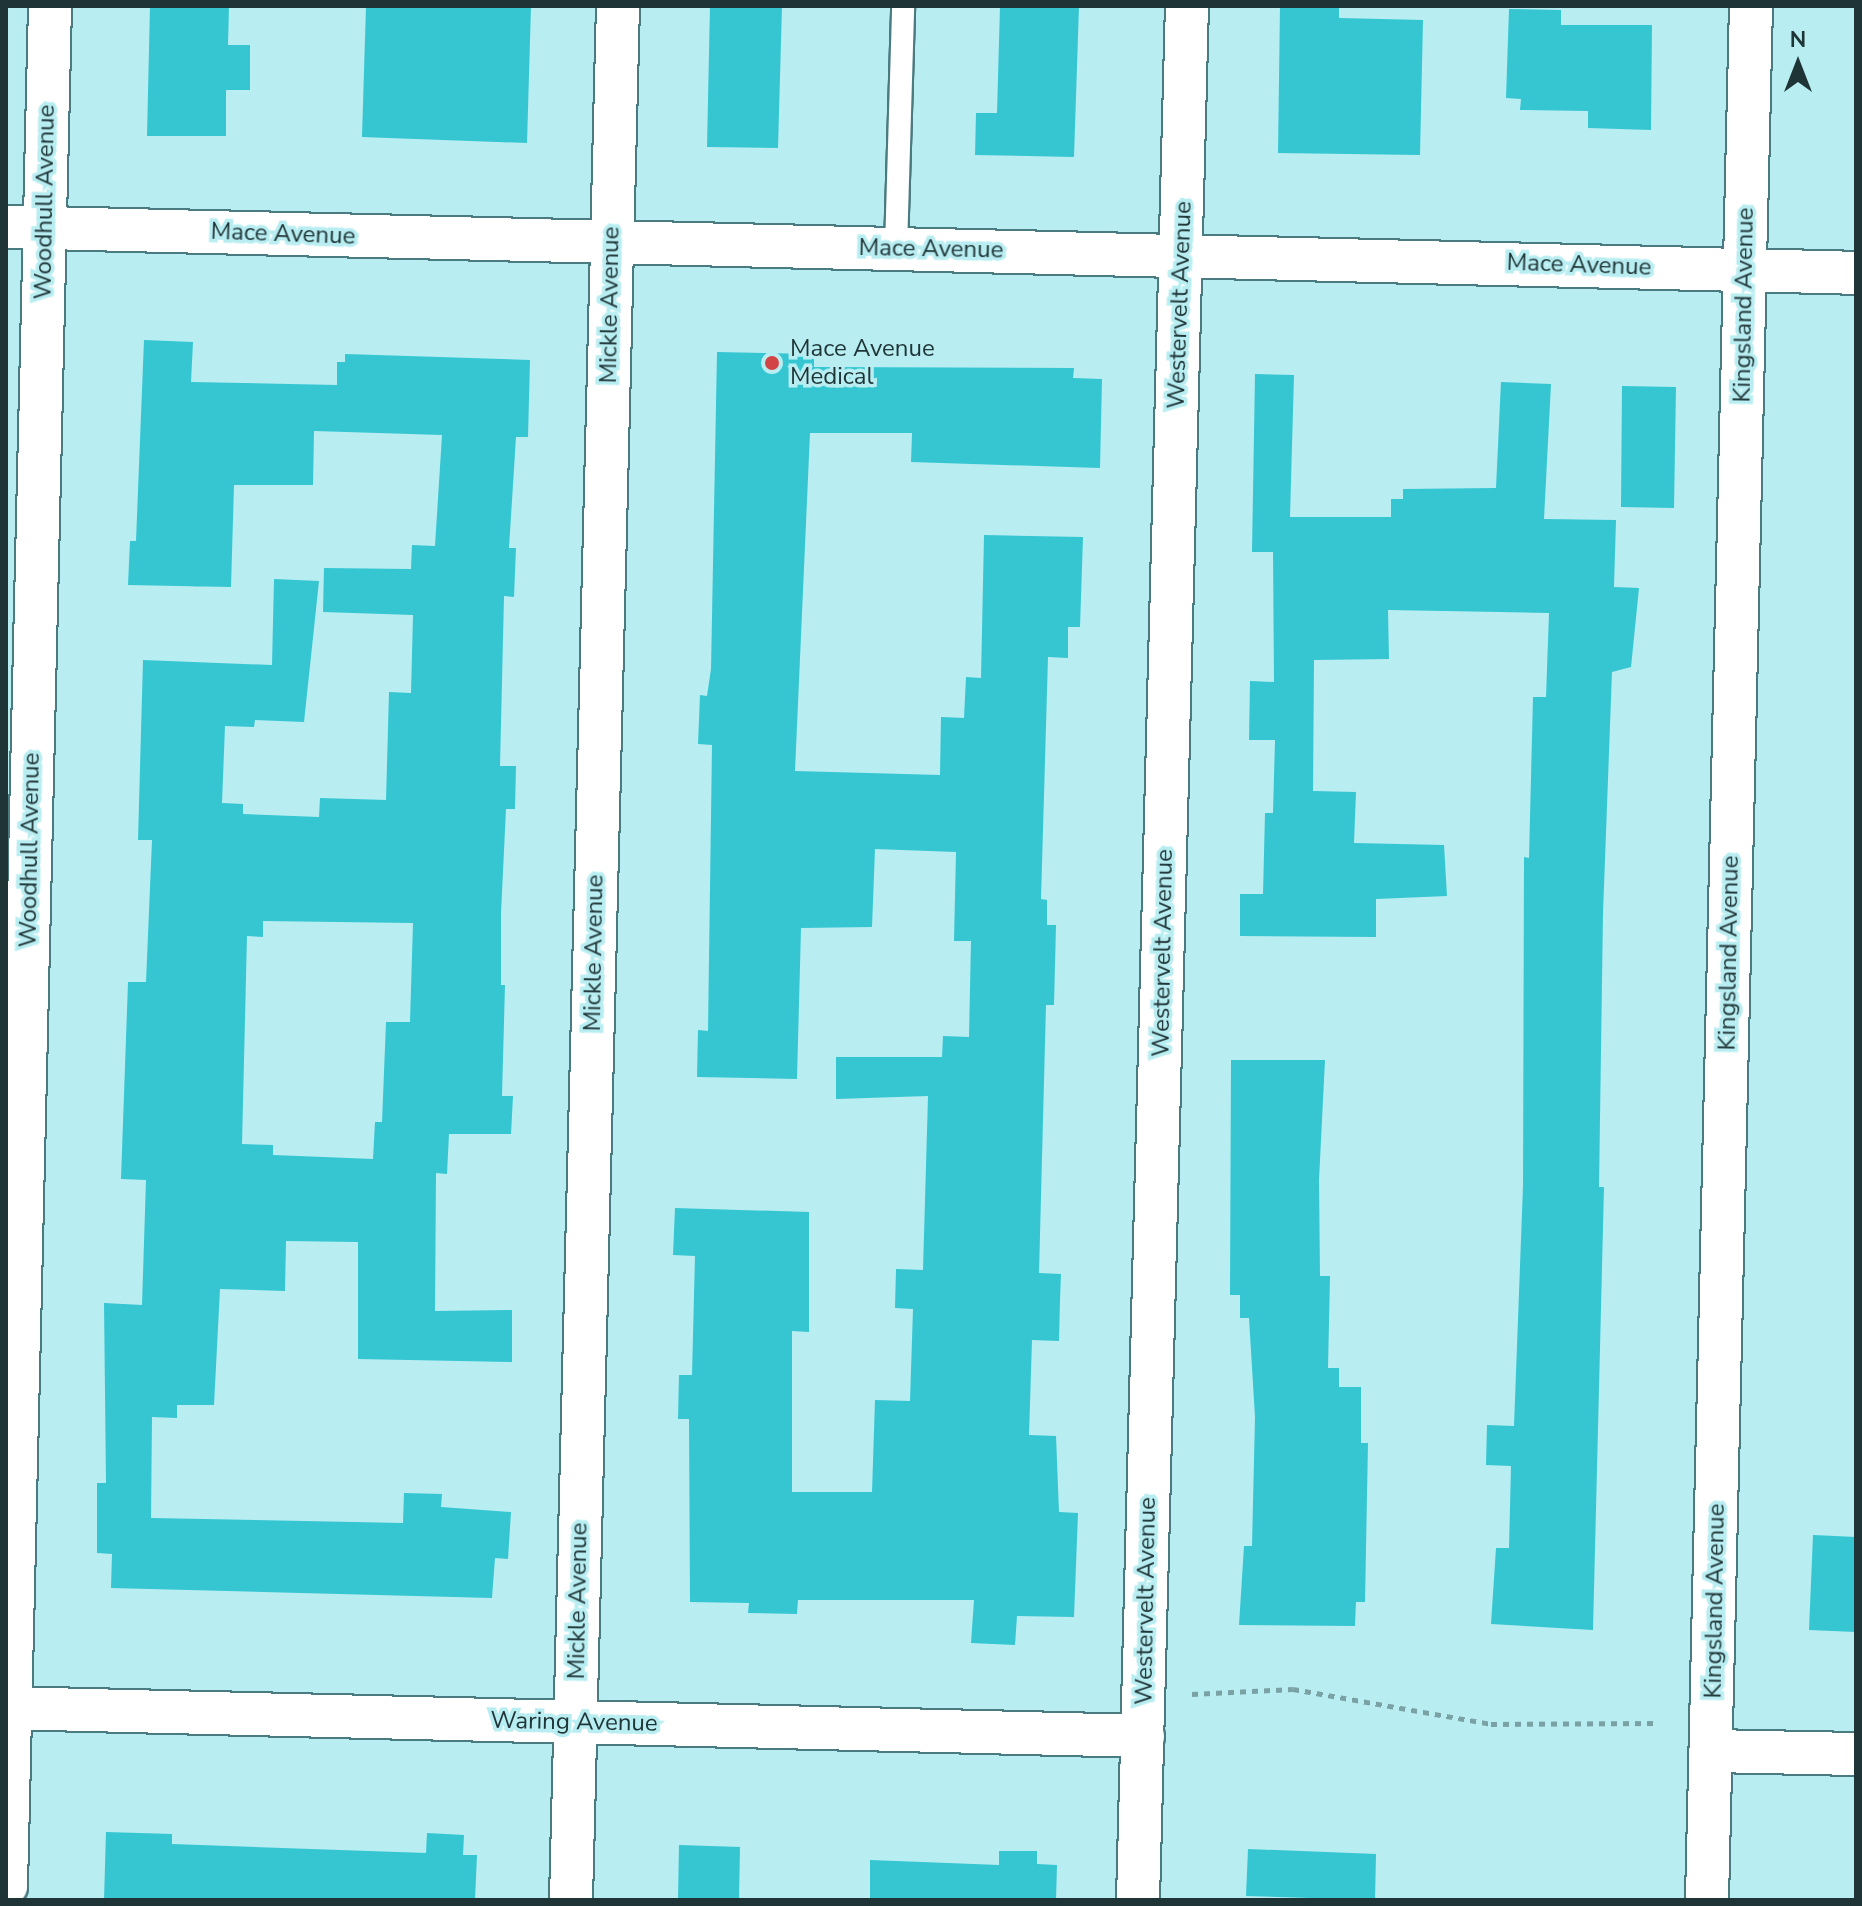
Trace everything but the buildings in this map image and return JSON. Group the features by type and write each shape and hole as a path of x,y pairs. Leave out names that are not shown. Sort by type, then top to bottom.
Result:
{"street":[{"name":"Woodhull Avenue","path":"6,1886 25,228 50,6"},
{"name":"Mickle Avenue","path":"571,1900 618,6"},
{"name":"Westervelt Avenue","path":"1138,1900 1187,6"},
{"name":"Kingsland Avenue","path":"1707,1900 1751,6"},
{"name":"Mace Avenue","path":"25,228 1856,273"},
{"name":"Waring Avenue","path":"8,1708 1143,1736"},
{"path":"1712,1751 1856,1754"}],"lane":[{"path":"896,248 903,6"}],"path":[{"path":"1192,1694 1293,1689 1491,1724 1659,1723"}],"place":[{"name":"Mace Avenue Medical","path":"772,363"}]}
